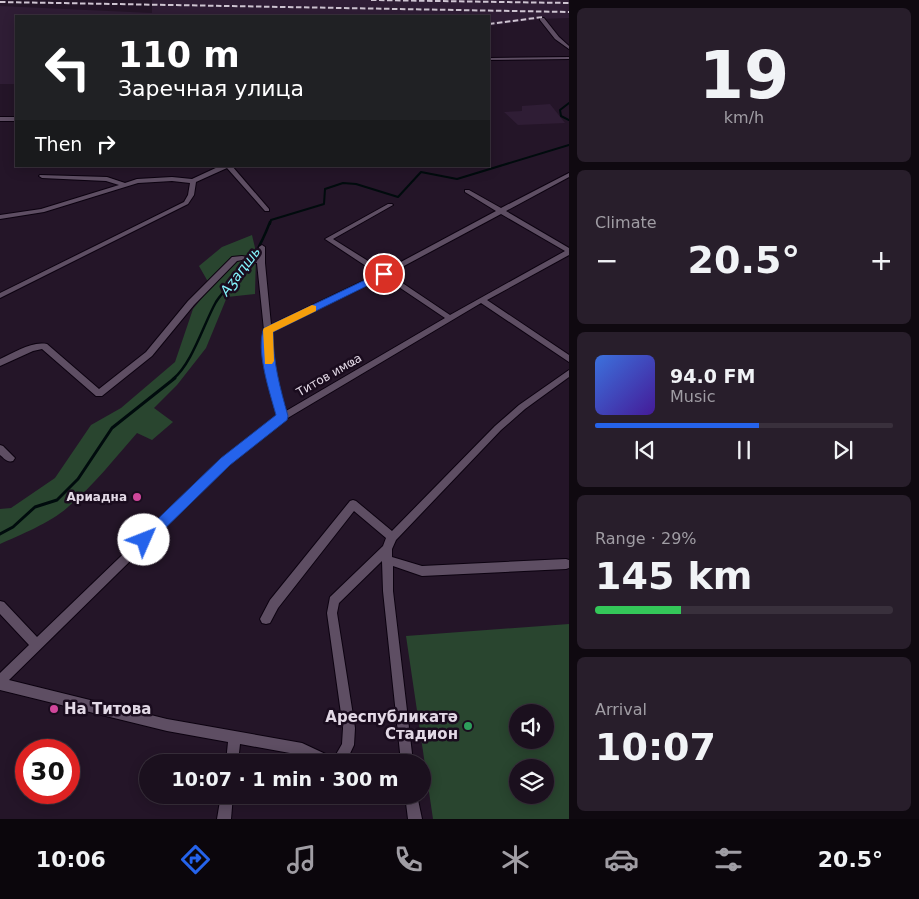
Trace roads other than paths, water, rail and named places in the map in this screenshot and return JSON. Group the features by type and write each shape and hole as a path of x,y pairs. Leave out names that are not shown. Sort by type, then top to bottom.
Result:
{"street":[{"path":"542,19 557,38 569,48"},
{"path":"490,60 569,58"},
{"path":"0,119 15,119"},
{"path":"0,216 42,211 123,184 152,179 193,181 226,167"},
{"path":"229,167 267,210"},
{"path":"42,176 107,178 123,184"},
{"path":"268,330 384,274 569,176"},
{"path":"0,296 186,203 191,195 193,181"},
{"path":"467,191 569,252"},
{"path":"390,205 328,239 450,318"},
{"path":"262,247 259,261 268,330 268,354 271,378 283,416"},
{"name":"Титов имҩа","path":"0,682 36,644 226,462 283,416 481,300 569,252"},
{"path":"0,364 31,348 44,346 99,394 149,354 192,303 235,260 259,261"},
{"path":"481,300 569,359"},
{"path":"406,754 388,591 388,554 392,537 498,428 522,407 569,373"},
{"path":"0,449 10,458"},
{"path":"266,619 274,604 353,504 392,537"},
{"path":"388,554 422,571 566,564"},
{"path":"343,754 348,745 349,728 332,613 334,601 388,554"},
{"path":"0,606 36,644"},
{"path":"0,682 167,724 302,749 313,754"},
{"path":"233,754 235,737"},
{"path":"224,819 226,804"},
{"path":"413,804 415,819"}],"waterway":[{"name":"Аӡаԥшь","path":"569,103 560,110 561,116 569,120"},
{"name":"Аӡаԥшь","path":"270,224 271,220 324,204 325,189 343,183 356,184 398,197 421,172 457,179 569,145"},
{"name":"Аӡаԥшь","path":"173,379 192,354 216,302 252,259 270,222"},
{"name":"Аӡаԥшь","path":"0,534 13,527 35,507 57,500 78,479 112,428 175,378"}],"railway":[{"path":"371,0 569,3"},
{"path":"0,2 569,12"},
{"path":"490,24 543,17"}],"place":[{"name":"Ариадна","path":"137,497"},
{"name":"На Титова","path":"54,709"},
{"name":"Ареспубликатә Стадион","path":"468,726"}]}
